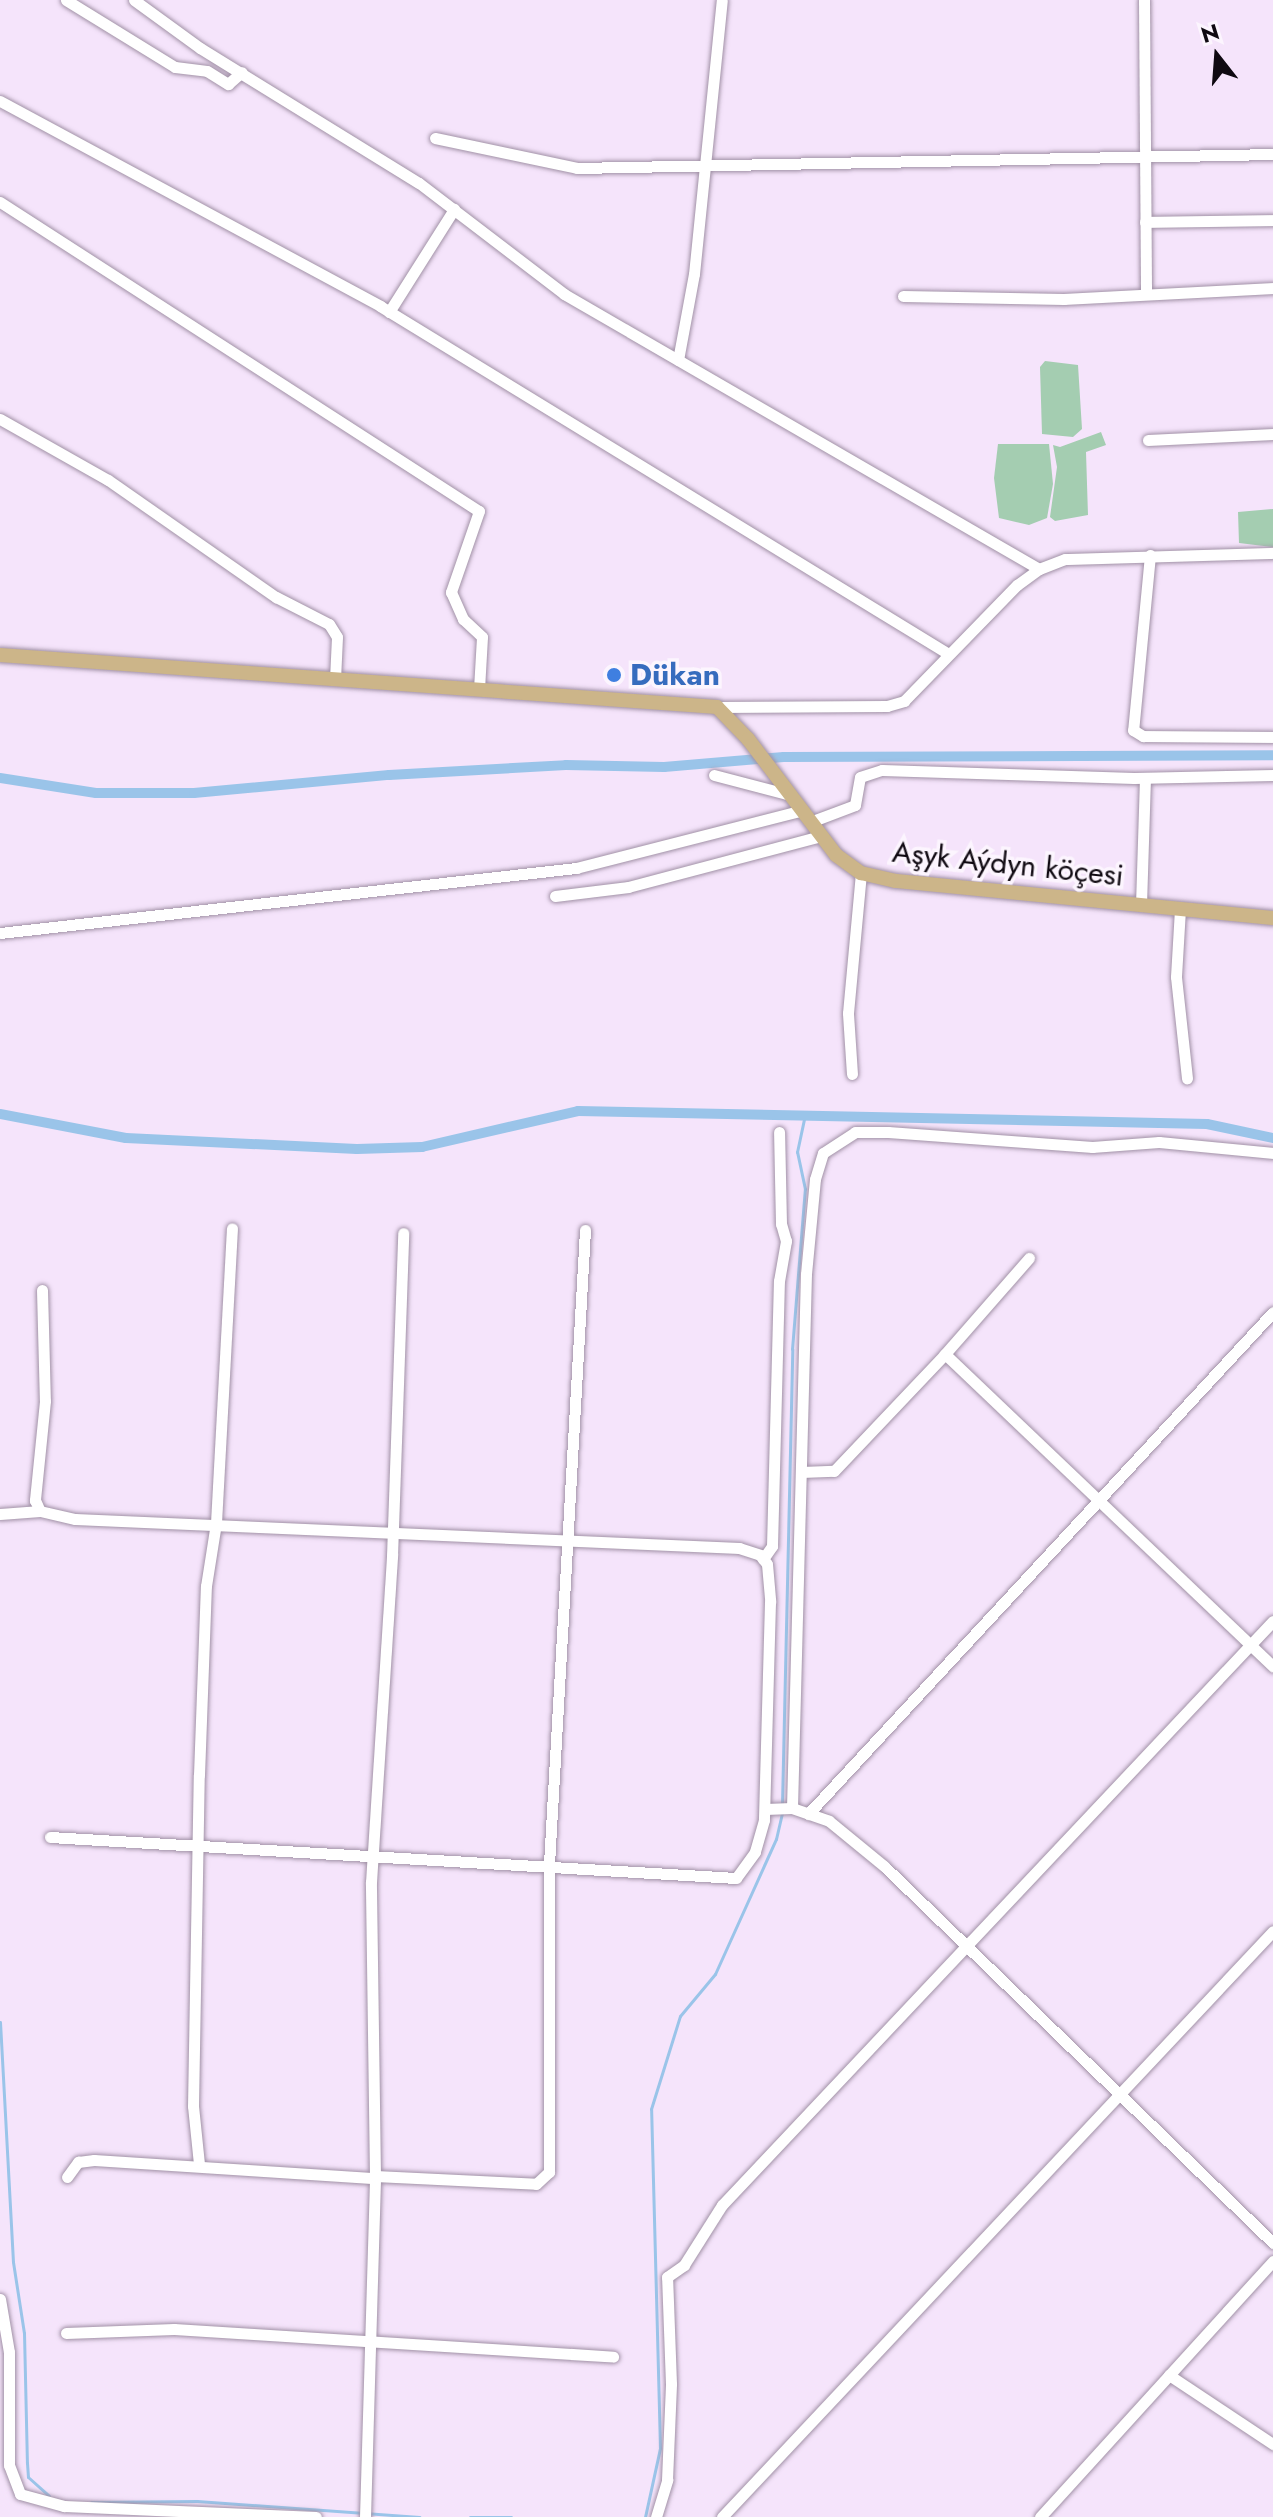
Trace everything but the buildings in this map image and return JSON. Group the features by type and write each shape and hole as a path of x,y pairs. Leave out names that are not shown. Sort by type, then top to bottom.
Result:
{"main road":[{"path":"0,655 717,707"},
{"name":"Aşyk Aýdyn köçesi","path":"717,707 748,739 821,836 861,873 1273,918"}],"street":[{"path":"66,0 175,67 207,71 228,84 242,72"},
{"path":"134,0 242,72 344,132 454,209 564,294 1039,569"},
{"path":"678,360 686,330 722,0"},
{"path":"1144,0 1146,293"},
{"path":"0,101 389,312 947,653"},
{"path":"435,138 577,168 1273,154"},
{"path":"0,202 479,511 451,592 463,619 482,637 479,689"},
{"path":"389,312 454,209"},
{"path":"1145,222 1273,220"},
{"path":"903,296 1064,299 1273,288"},
{"path":"0,419 108,480 276,597 329,624 337,637 335,679"},
{"path":"1148,440 1273,434"},
{"path":"717,707 887,706 912,695 947,653 1039,569 1065,559 1273,553"},
{"path":"1150,555 1133,730 1143,736 1273,737"},
{"path":"0,933 576,868 855,805 860,777 882,770 1145,778 1273,775"},
{"path":"714,775 739,783 787,790"},
{"path":"1141,905 1145,778"},
{"path":"555,896 628,887 821,836"},
{"path":"852,1074 848,1013 861,873"},
{"path":"1180,909 1176,977 1187,1078"},
{"path":"50,1837 371,1853 736,1878 755,1852 768,1809 770,1602 763,1559 772,1546 779,1281 786,1241 781,1224 779,1132"},
{"path":"791,1808 806,1274 817,1162 843,1137 888,1132 1092,1147 1159,1142 1273,1153"},
{"path":"199,2164 193,2106 206,1586 216,1523 232,1228"},
{"path":"67,2177 78,2162 94,2160 531,2184 547,2180 549,1864 585,1230"},
{"path":"365,2511 375,2177 371,1853 390,1533 403,1233"},
{"path":"801,1472 834,1471 945,1354 1029,1258"},
{"path":"40,1511 35,1500 45,1401 42,1290"},
{"path":"808,1814 1273,1312"},
{"path":"945,1354 1273,1666"},
{"path":"0,1514 40,1511 75,1519 566,1538 739,1548 763,1559"},
{"path":"656,2517 667,2480 671,2384 667,2277 684,2265 722,2205 1273,1621"},
{"path":"768,1809 791,1808 829,1821 884,1866 1273,2243"},
{"path":"722,2517 1273,1931"},
{"path":"1040,2517 1273,2261"},
{"path":"0,2299 9,2352 9,2465 20,2494 64,2506 316,2517"},
{"path":"66,2333 174,2329 613,2357"},
{"path":"1169,2375 1273,2444"}],"green space":[{"path":"1045,361 1078,365 1082,429 1073,437 1042,434 1040,367"},
{"path":"1101,432 1106,445 1086,452 1088,515 1055,521 1050,517 1057,467 1053,445 1060,447"},
{"path":"998,444 1049,444 1053,484 1047,518 1029,525 999,518 994,478"},
{"path":"1273,509 1273,547 1239,543 1238,512"}],"waterway":[{"path":"0,778 96,793 194,793 389,775 566,765 664,767 784,757 1273,755"},
{"path":"0,1114 126,1138 357,1149 422,1147 578,1111 1207,1124 1273,1138"},
{"path":"782,1804 792,1349 805,1189 797,1152 805,1114"},
{"path":"645,2517 660,2448 651,2109 680,2016 715,1974 776,1839 782,1812"},
{"path":"0,2022 13,2262 24,2333 28,2477 49,2496"},
{"path":"91,2502 197,2501 419,2517"},
{"path":"470,2517 511,2517"}],"place":[{"name":"Dükan","path":"614,675"}]}
